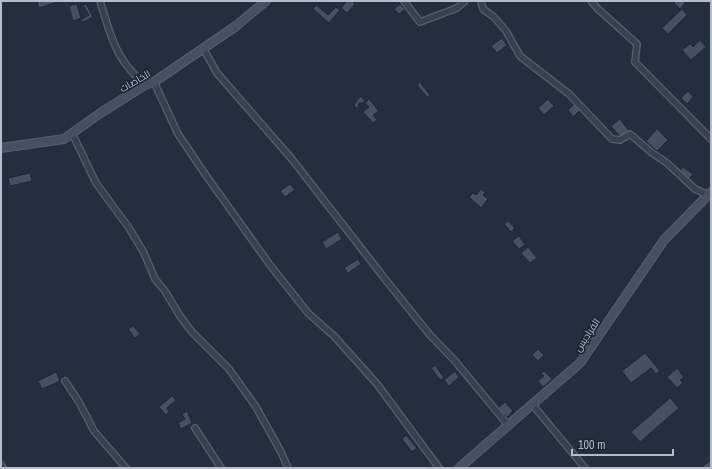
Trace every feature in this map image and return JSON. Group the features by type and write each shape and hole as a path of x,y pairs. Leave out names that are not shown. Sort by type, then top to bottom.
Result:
{"street":[{"path":"100,1 118,52 127,67 145,85"},
{"name":"الخاصات","path":"1,148 64,138 145,85 154,82 236,26 266,1"},
{"path":"404,1 420,22 457,8 465,1"},
{"path":"481,1 483,9 494,17 506,31 520,56 569,94 612,139 620,140 630,134 652,153 667,163 695,189 710,194"},
{"path":"591,1 637,44 635,62 711,140"},
{"path":"203,48 217,73 291,158 388,284 508,425"},
{"path":"154,82 178,134 270,265 308,313 334,336 377,384 439,468"},
{"path":"72,133 96,183 129,228 144,253 155,279 165,291 180,316 192,332 229,369 256,407 281,452 288,468"},
{"name":"الفراديس","path":"458,468 580,363 664,240 710,194"},
{"path":"64,381 79,402 94,431 126,468"},
{"path":"532,404 585,468"},
{"path":"195,428 221,468"}],"building":[{"path":"37,1 57,1 57,2 39,8"},
{"path":"347,1 352,1 355,4 347,13 341,8"},
{"path":"676,1 683,1 685,3 680,9 674,3"},
{"path":"77,4 81,18 73,21 69,6"},
{"path":"86,4 93,17 83,22 81,20 89,15 83,5"},
{"path":"400,4 405,9 399,14 394,9"},
{"path":"316,5 328,15 336,7 340,10 329,23 313,9"},
{"path":"682,9 687,15 668,34 662,28"},
{"path":"502,38 507,45 497,53 491,46"},
{"path":"700,40 706,47 691,60 682,50 690,44 693,47"},
{"path":"420,82 430,95 427,97 417,85"},
{"path":"688,91 693,97 687,104 681,98"},
{"path":"360,96 365,100 362,104 360,102 357,108 354,105"},
{"path":"369,99 379,111 373,115 377,120 373,123 363,112 369,107 365,103"},
{"path":"548,99 554,106 544,115 538,108"},
{"path":"574,104 580,110 573,117 568,110"},
{"path":"620,119 629,131 621,138 611,126"},
{"path":"657,129 668,140 657,151 646,141"},
{"path":"683,167 693,174 688,180 679,172"},
{"path":"30,173 32,181 10,186 8,178"},
{"path":"290,184 295,190 285,197 280,191"},
{"path":"481,189 485,193 483,195 488,199 481,208 469,197 473,193 476,195"},
{"path":"508,221 515,228 511,232 504,224"},
{"path":"338,232 342,239 326,249 322,242"},
{"path":"519,236 525,245 519,249 512,241"},
{"path":"528,247 537,258 530,263 521,253"},
{"path":"358,259 361,264 348,273 344,268"},
{"path":"133,326 140,334 135,338 128,329"},
{"path":"538,349 544,355 538,361 532,355"},
{"path":"645,353 660,371 656,374 651,368 631,383 622,371"},
{"path":"435,365 444,378 440,380 431,368"},
{"path":"677,368 684,377 680,380 683,383 677,388 667,377"},
{"path":"455,371 459,377 449,386 444,380"},
{"path":"544,371 552,379 543,387 538,381 544,376 541,373"},
{"path":"56,372 60,381 42,389 38,381"},
{"path":"172,396 176,400 167,408 169,412 166,415 159,407"},
{"path":"670,398 679,408 640,442 631,432"},
{"path":"505,402 513,411 507,417 498,408"},
{"path":"187,411 192,423 181,429 178,423 185,419 182,414"},
{"path":"406,435 417,448 412,452 402,439"},
{"path":"711,460 711,468 701,468"}]}
